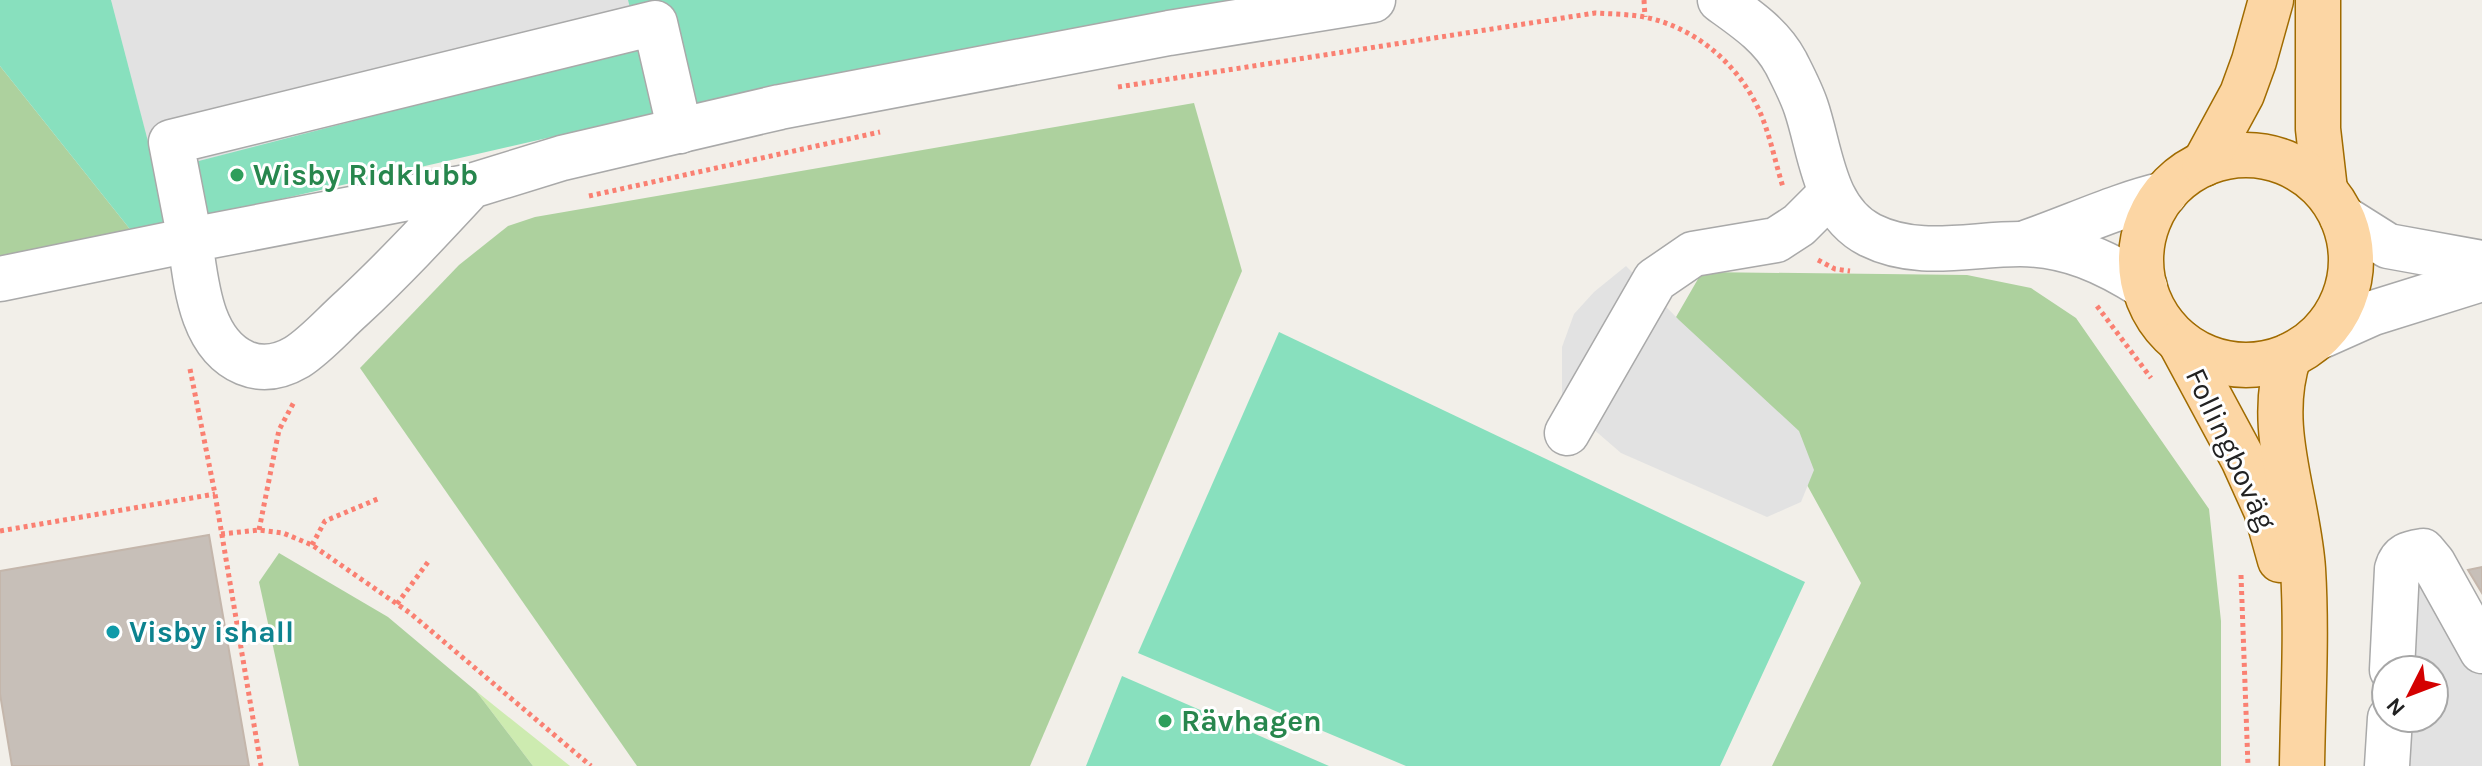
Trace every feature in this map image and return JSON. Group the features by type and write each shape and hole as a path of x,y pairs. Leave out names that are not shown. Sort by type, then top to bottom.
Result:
{"main road":[{"path":"2204,164 2242,94 2271,0"},
{"path":"2318,0 2318,129 2334,204 2350,246 2350,275 2336,316 2303,347 2252,366 2226,364 2202,355 2180,342 2158,317 2145,287 2141,259 2145,231 2165,194 2189,172 2204,164 2247,155 2275,159 2302,171 2334,204"},
{"name":"Follingboväg","path":"2180,342 2243,459 2266,510 2304,651"},
{"name":"Follingboväg","path":"2302,766 2303,569 2279,398 2282,377 2303,347"}],"street":[{"path":"0,279 471,186 562,158 780,107 1155,35 1373,0"},
{"path":"1720,0 1765,35 1784,60 1806,108 1831,193 1848,218 1868,234 1917,249 2022,244 2078,251 2113,267 2145,287"},
{"path":"471,186 390,273 296,358 269,368 252,366 232,357 216,337 198,293 171,142 655,23 680,131"},
{"path":"1567,433 1655,280 1693,254 1776,240 1799,225 1831,193"},
{"path":"2022,244 2133,201 2165,194"},
{"path":"2334,204 2388,246 2482,263"},
{"path":"2303,347 2373,313 2482,279"},
{"path":"2393,654 2399,561 2407,553 2423,551 2433,563 2482,651"},
{"path":"2387,766 2389,734"}],"path":[{"path":"1644,0 1645,17"},
{"path":"1112,87 1595,13 1645,17 1688,31 1724,60 1744,82 1760,112 1785,195 1811,252 1822,264 1862,272"},
{"path":"575,198 885,131"},
{"path":"2089,297 2155,385"},
{"path":"187,353 215,494 261,766"},
{"path":"259,530 279,430 301,393"},
{"path":"0,531 215,494"},
{"path":"312,545 325,521 380,498"},
{"path":"221,534 259,530 283,533 312,545 397,604 591,766"},
{"path":"2241,560 2248,766"},
{"path":"397,604 428,562"}],"green space":[{"name":"Wisby Ridklubb","path":"0,0 1256,0 1000,44 643,116 133,233 0,66"},
{"path":"0,66 133,233 0,262"},
{"path":"1194,103 1242,271 1030,766 637,766 360,368 459,265 508,226 535,217"},
{"path":"1702,272 1967,275 2031,288 2076,318 2209,509 2221,621 2221,766 1772,766 1861,583 1790,454 1672,324"},
{"path":"1279,332 1805,582 1720,766 1406,766 1138,653"},
{"path":"279,553 388,617 476,691 533,766 299,766 259,582"},
{"name":"Rävhagen","path":"1122,676 1329,766 1086,766"},
{"path":"476,691 570,766 533,766"}],"shaded area":[{"path":"111,0 628,0 640,47 156,172"},
{"path":"1626,266 1679,320 1799,431 1814,470 1801,502 1767,517 1621,453 1562,402 1562,347 1574,314 1594,292"},
{"path":"2381,566 2448,575 2482,633 2482,766 2374,766 2375,734 2450,734 2450,654 2378,654"}],"building":[{"name":"Visby ishall","path":"209,535 249,766 12,766 0,694 0,571"},
{"path":"2482,567 2482,593 2468,570"}],"place":[{"name":"Wisby Ridklubb","path":"237,175"},
{"name":"Visby ishall","path":"113,632"},
{"name":"Rävhagen","path":"1165,721"}]}
